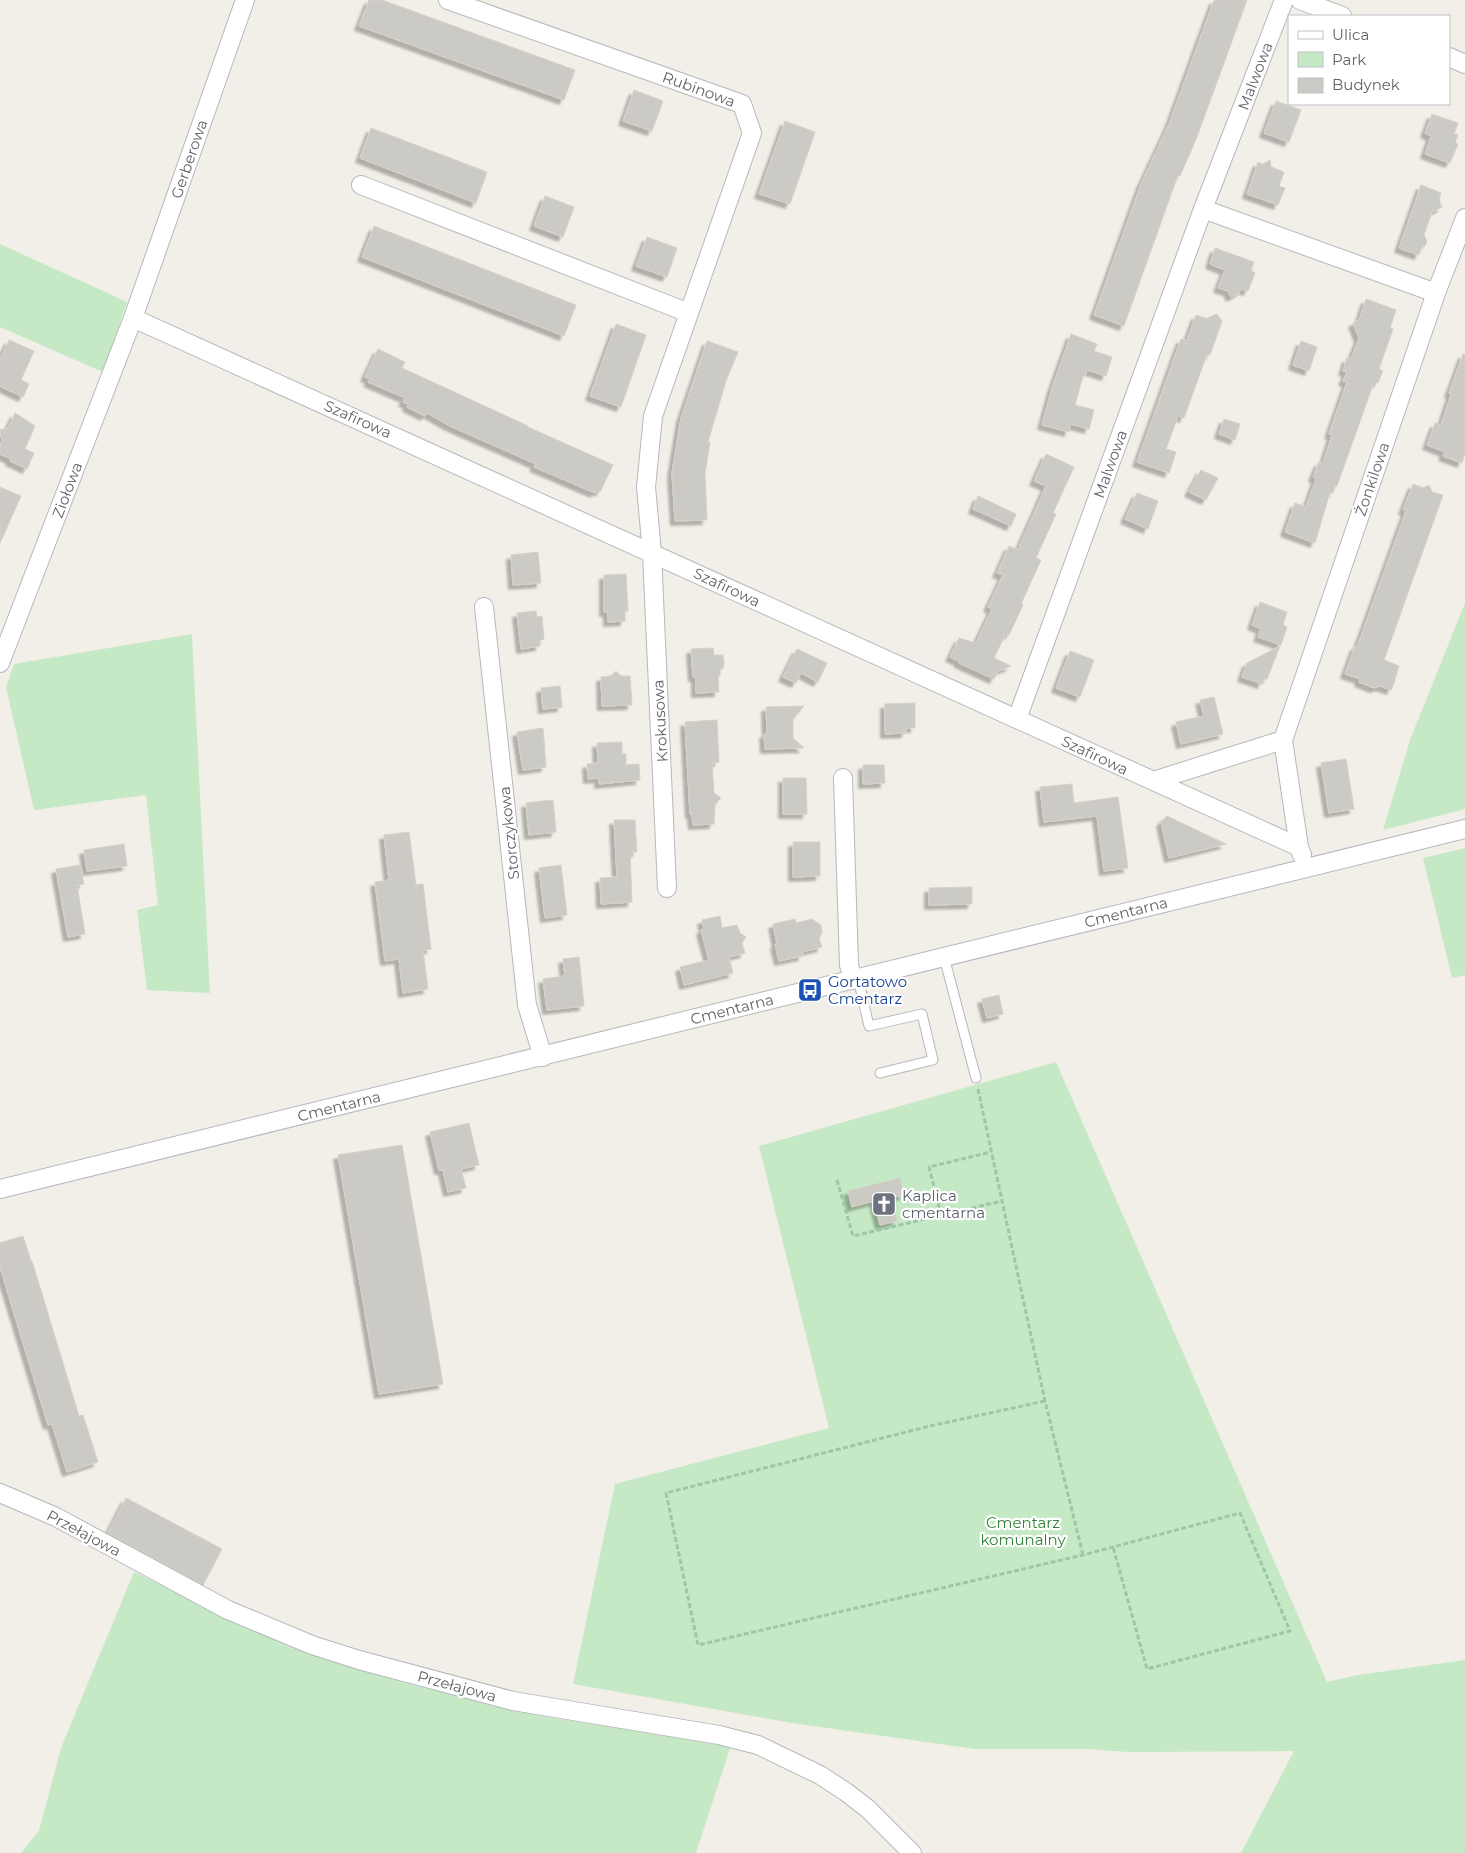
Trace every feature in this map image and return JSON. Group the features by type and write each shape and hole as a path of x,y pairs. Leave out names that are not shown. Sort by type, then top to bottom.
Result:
{"street":[{"name":"Gerberowa","path":"133,318 245,0"},
{"name":"Rubinowa","path":"448,0 742,104 752,133 652,416 646,487 652,553"},
{"name":"Malwowa","path":"1017,719 1203,209 1284,0"},
{"path":"1300,0 1339,15"},
{"path":"1450,57 1465,64"},
{"path":"361,186 688,312"},
{"path":"1203,209 1436,293"},
{"name":"Żonkilowa","path":"1300,847 1283,740 1436,293 1465,218"},
{"name":"Szafirowa","path":"133,318 1300,847"},
{"name":"Ziołowa","path":"0,663 133,318"},
{"name":"Krokusowa","path":"652,553 667,888"},
{"name":"Storczykowa","path":"484,607 527,1005 543,1056"},
{"path":"1153,781 1283,740"},
{"path":"844,778 849,966 856,979"},
{"name":"Cmentarna","path":"0,1189 1465,829"},
{"path":"1300,847 1306,868"},
{"name":"Przełajowa","path":"0,1493 56,1517 228,1610 312,1645 359,1660 513,1701 719,1736 758,1745 820,1775 846,1792 868,1809 912,1853"}],"lane":[{"path":"944,957 976,1078"},
{"path":"856,979 869,1026 922,1014 933,1060 880,1073"}],"path":[{"path":"976,1078 1045,1401 1083,1555"},
{"path":"941,1215 929,1167 992,1152"},
{"path":"837,1180 853,1236 1002,1201"},
{"path":"1045,1401 930,1426 666,1493 698,1645 1083,1555 1240,1513 1290,1631 1147,1669 1113,1547"}],"green space":[{"path":"0,244 127,302 103,372 0,327"},
{"path":"1465,603 1465,809 1383,830 1410,740"},
{"path":"192,634 210,993 147,990 137,910 158,905 146,795 34,810 6,687 14,664"},
{"path":"1465,848 1465,975 1452,978 1423,858"},
{"name":"Cmentarz komunalny","path":"1056,1062 1327,1682 1358,1675 1465,1660 1465,1853 1241,1853 1294,1751 1128,1752 1087,1749 975,1749 792,1723 573,1684 615,1484 829,1428 759,1146"},
{"path":"134,1572 289,1647 404,1683 546,1717 731,1745 696,1853 21,1853 39,1831 61,1748"}],"building":[{"path":"369,0 382,0 575,70 564,100 359,26"},
{"path":"1214,0 1247,0 1197,137 1180,176 1178,175 1124,326 1094,315 1141,184 1169,124"},
{"path":"634,90 663,101 652,131 623,121"},
{"path":"1276,101 1301,110 1289,142 1264,133"},
{"path":"1432,114 1458,123 1454,134 1458,135 1455,143 1458,144 1450,163 1425,154 1431,136 1425,133"},
{"path":"785,121 815,132 790,204 759,194"},
{"path":"371,128 487,172 476,203 360,158"},
{"path":"1270,160 1271,167 1284,172 1279,186 1285,188 1278,205 1247,194 1258,162 1263,164"},
{"path":"1421,185 1441,193 1439,200 1442,207 1432,212 1424,235 1427,241 1425,246 1421,248 1419,255 1399,248"},
{"path":"545,196 574,207 563,237 534,226"},
{"path":"374,226 576,305 564,336 362,257"},
{"path":"647,237 677,248 667,277 636,266"},
{"path":"1215,248 1254,262 1251,271 1255,273 1248,291 1241,289 1240,292 1231,297 1228,291 1218,288 1225,270 1210,264"},
{"path":"1366,299 1396,310 1390,328 1393,329 1379,369 1383,371 1378,383 1374,382 1337,486 1335,486 1333,493 1330,492 1315,543 1285,532 1295,503 1306,507 1316,479 1313,477 1319,462 1323,463 1332,435 1329,434 1347,382 1343,381 1347,372 1343,371 1347,358 1351,359 1359,338 1353,323 1359,320"},
{"path":"1217,314 1222,321 1210,355 1207,354 1184,418 1178,416 1166,449 1176,452 1169,473 1137,462 1181,339 1187,340 1196,315 1208,319"},
{"path":"616,324 646,335 621,407 590,396"},
{"path":"1071,334 1097,344 1094,351 1112,357 1106,376 1087,370 1085,376 1083,376 1075,405 1094,410 1089,429 1070,424 1069,432 1042,425 1052,388"},
{"path":"9,340 34,351 21,380 29,384 23,397 0,386 0,360"},
{"path":"707,341 738,352 726,381 708,442 710,442 705,474 707,520 675,521 672,473 681,418"},
{"path":"1301,341 1317,347 1309,371 1293,365"},
{"path":"378,349 405,362 402,368 613,465 600,492 596,490 595,493 534,467 536,464 450,426 427,413 425,416 407,407 408,404 403,402 405,398 368,382 370,379 365,377"},
{"path":"1463,354 1465,354 1465,453 1462,463 1443,456 1445,452 1427,445 1435,423 1441,425 1451,394 1449,393"},
{"path":"15,413 35,426 25,449 34,453 27,469 0,454 2,441 0,430 8,428"},
{"path":"1224,419 1240,424 1235,440 1219,434"},
{"path":"1046,454 1074,467 1053,513 1056,514 1036,558 1041,560 1021,604 1023,605 1009,635 1006,633 994,658 1011,666 998,671 994,679 950,657 959,638 976,643 992,609 988,607 1003,575 997,573 1009,546 1018,550 1046,486 1034,481"},
{"path":"1201,470 1218,478 1206,500 1189,492"},
{"path":"1413,484 1423,488 1429,485 1432,492 1443,495 1384,660 1399,666 1394,683 1391,690 1380,686 1374,688 1359,682 1360,679 1345,674 1355,646 1357,647 1406,511 1403,510"},
{"path":"0,487 21,496 0,543"},
{"path":"1137,493 1158,501 1148,529 1125,519"},
{"path":"978,496 1016,514 1011,526 973,509"},
{"path":"538,552 541,583 513,585 511,555"},
{"path":"626,574 628,611 625,611 625,621 608,622 608,612 604,612 604,575"},
{"path":"1260,602 1287,612 1283,625 1287,627 1281,645 1258,637 1261,629 1252,625"},
{"path":"536,611 537,617 542,616 544,639 540,640 540,646 521,649 517,613"},
{"path":"1280,646 1267,679 1264,678 1262,684 1242,677 1247,663"},
{"path":"713,648 714,655 723,655 724,662 723,669 720,669 720,676 718,676 719,692 696,693 696,677 693,677 691,649"},
{"path":"797,649 827,663 818,682 801,673 796,683 783,677"},
{"path":"1070,651 1094,660 1080,697 1056,688"},
{"path":"616,671 621,676 630,676 632,705 602,706 601,677 611,676"},
{"path":"560,686 562,707 543,709 541,688"},
{"path":"1214,697 1223,734 1181,744 1176,722 1204,716 1200,700"},
{"path":"915,703 915,728 906,728 906,733 885,734 885,704"},
{"path":"804,706 793,719 793,738 804,748 765,749 764,734 767,734 766,707"},
{"path":"717,720 719,762 712,763 714,793 721,798 715,804 714,824 693,825 692,814 690,814 685,722"},
{"path":"543,728 546,767 523,770 517,732"},
{"path":"622,742 622,754 626,754 626,765 639,764 640,780 599,784 599,778 588,779 587,764 598,763 597,743"},
{"path":"1346,759 1354,809 1329,813 1321,763"},
{"path":"863,765 884,765 885,783 863,784"},
{"path":"783,778 806,778 807,814 783,814"},
{"path":"1072,784 1074,803 1118,797 1128,868 1104,871 1097,816 1044,822 1040,787"},
{"path":"553,800 556,832 529,835 526,803"},
{"path":"1167,816 1226,844 1169,858 1161,822"},
{"path":"614,820 635,820 637,852 630,852 632,902 601,904 600,878 617,877"},
{"path":"409,832 416,885 423,884 431,949 423,950 428,989 403,993 399,959 385,961 375,882 389,880 384,835"},
{"path":"793,842 820,842 820,876 793,877"},
{"path":"124,844 127,866 87,871 84,850"},
{"path":"80,865 84,884 77,885 85,934 68,937 56,869"},
{"path":"561,865 567,915 545,918 539,868"},
{"path":"972,887 972,904 929,905 929,888"},
{"path":"720,916 722,928 737,925 740,933 746,937 742,943 745,953 729,957 733,973 684,985 680,967 709,960 701,930 704,929 702,920"},
{"path":"795,919 796,923 812,919 821,925 822,933 819,938 822,947 802,952 803,956 779,961 773,924"},
{"path":"579,957 584,1006 547,1010 543,979 565,976 563,959"},
{"path":"999,995 1003,1014 987,1018 982,999"},
{"path":"469,1123 479,1165 461,1169 466,1188 448,1192 443,1170 439,1170 430,1132"},
{"path":"402,1145 443,1384 379,1394 338,1155"},
{"name":"Kaplica cmentarna","path":"900,1178 904,1195 891,1198 897,1221 880,1225 874,1201 852,1207 848,1191"},
{"path":"23,1236 79,1416 83,1415 98,1462 67,1472 52,1424 48,1425 0,1267 0,1243"},
{"path":"126,1498 222,1549 203,1585 108,1533"}],"place":[{"name":"Gortatowo Cmentarz","path":"810,990"},
{"name":"Kaplica cmentarna","path":"884,1204"}]}
